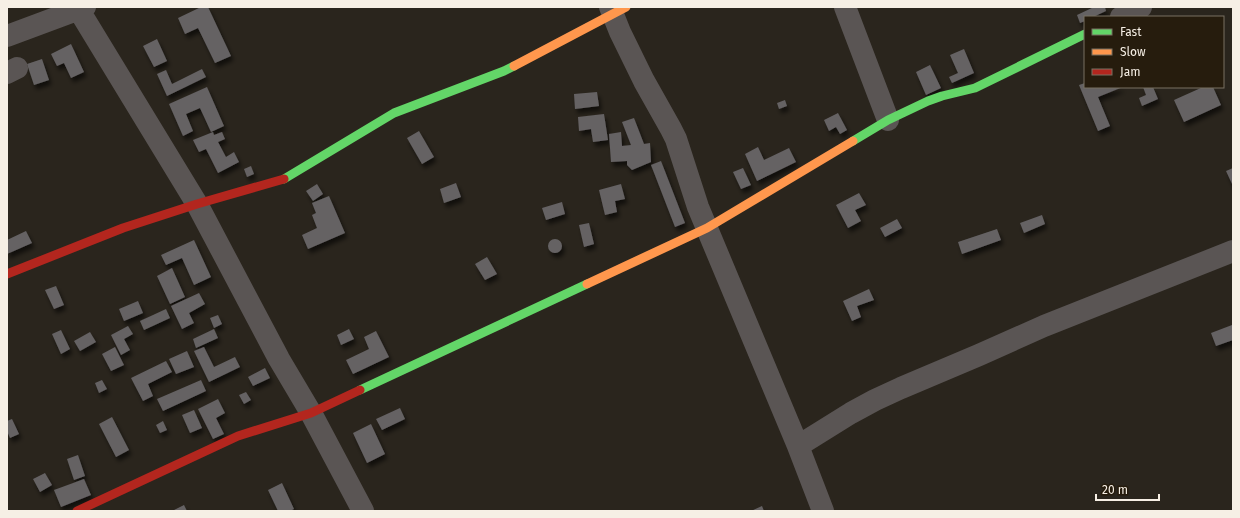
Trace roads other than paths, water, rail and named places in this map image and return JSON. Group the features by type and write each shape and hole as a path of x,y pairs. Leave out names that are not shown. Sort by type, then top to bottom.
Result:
{"street":[{"path":"845,7 888,120"},
{"path":"1122,16 1141,7"},
{"path":"7,36 80,8 197,204 363,511"},
{"path":"7,274 123,228 197,204 284,179 394,113 504,71 568,38 616,9 620,32 644,81 672,129 707,228 798,446 823,511"},
{"path":"77,511 238,436 311,413 707,228 888,120 928,101 975,88 989,82 1084,34"},
{"path":"798,446 851,413 888,394 1044,326 1233,251"}]}
